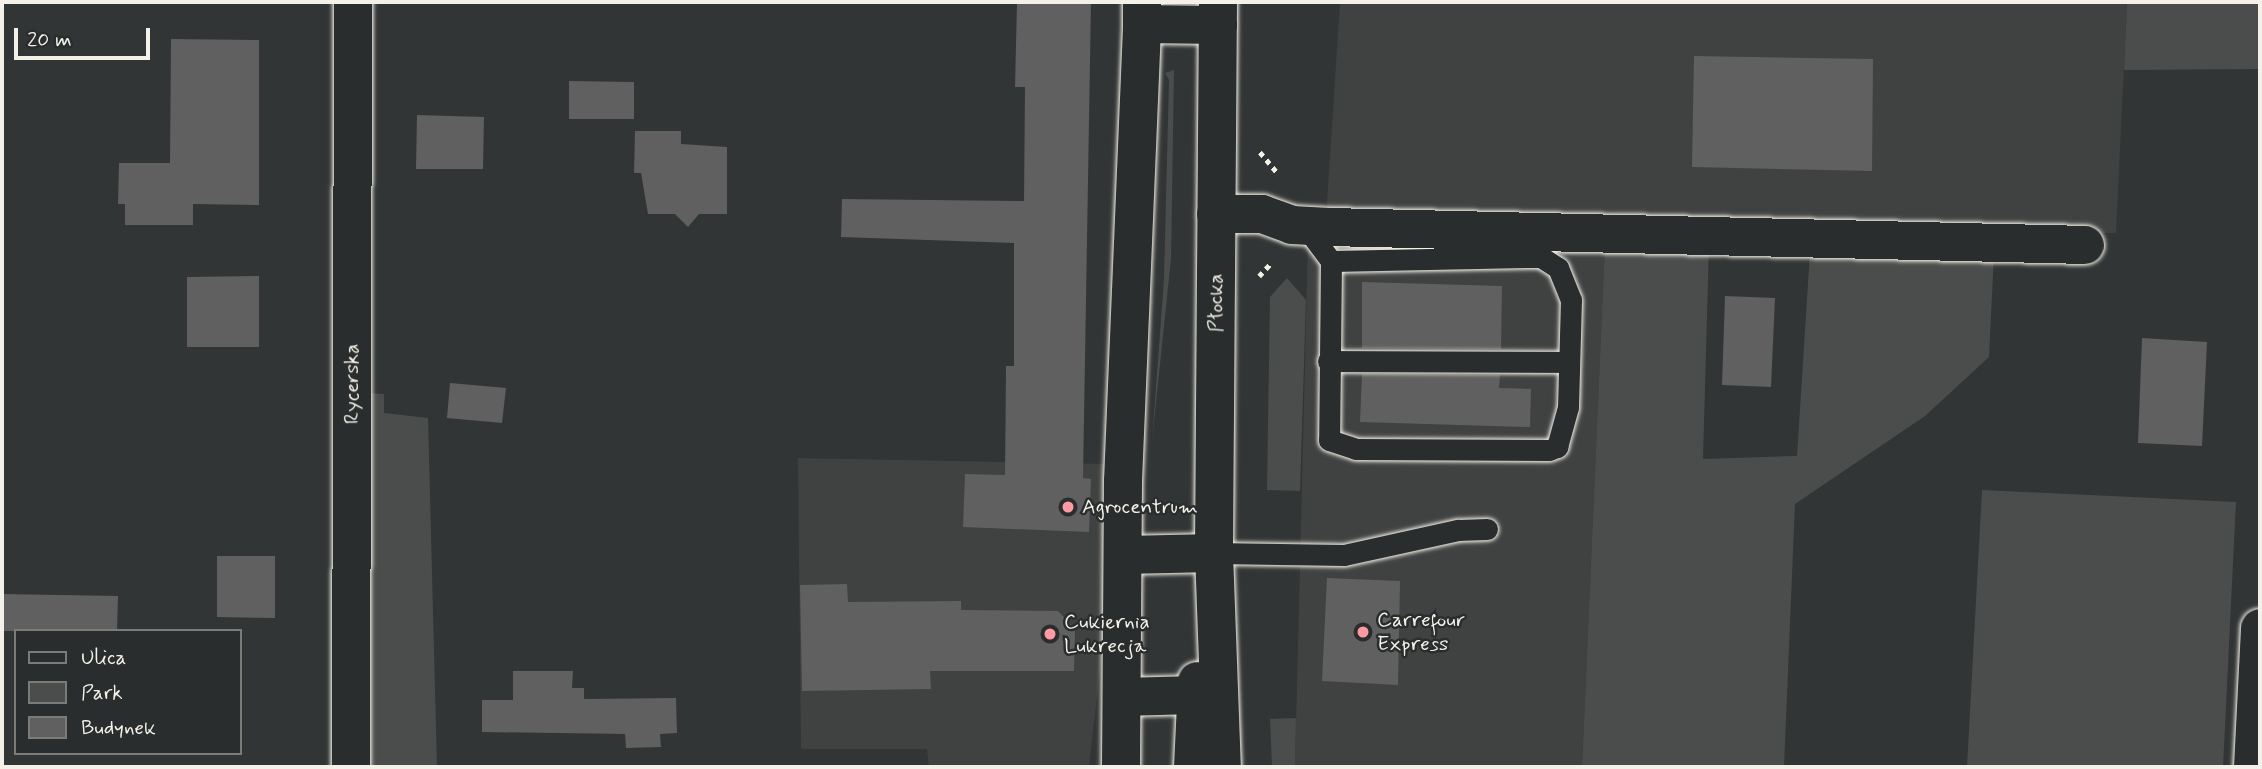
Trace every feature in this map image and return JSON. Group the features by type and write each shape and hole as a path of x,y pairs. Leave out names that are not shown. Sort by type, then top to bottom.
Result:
{"street":[{"name":"Rycerska","path":"351,767 353,2"},
{"path":"1121,767 1124,555 1142,13 1218,13"},
{"name":"Płocka","path":"1218,13 1214,605 1220,650 1222,767"},
{"path":"1216,214 1262,214 1304,225 2085,245"},
{"path":"1124,555 1214,553"},
{"name":"Płocka","path":"1193,767 1201,646 1214,605"},
{"path":"2253,767 2260,628"},
{"path":"1122,697 1196,695"}],"lane":[{"path":"1304,225 1331,261 1326,426 1329,440 1336,445 1535,450 1558,447 1568,407 1571,300 1566,278 1541,257 1331,261"},
{"path":"1328,362 1569,362"},
{"path":"1214,553 1345,555 1458,530 1487,529"}],"shaded area":[{"path":"1340,2 2127,2 2116,233 1326,219"},
{"path":"1308,242 1605,244 1582,767 1295,767"},
{"path":"798,458 1108,464 1103,642 1089,767 929,767 927,749 801,749"}],"green space":[{"path":"2127,2 2260,2 2260,69 2124,70"},
{"path":"1174,70 1171,259 1152,441 1164,279 1169,80 1165,73"},
{"path":"1605,244 1709,244 1703,459 1797,456 1810,252 1994,254 1989,357 1925,416 1795,504 1784,767 1582,767"},
{"path":"1287,278 1306,300 1300,491 1267,490 1270,297"},
{"path":"366,393 384,394 384,413 428,418 437,767 367,767"},
{"path":"1982,490 2236,502 2223,767 1967,767"},
{"path":"1296,718 1295,767 1272,767 1270,719"}],"building":[{"path":"1017,2 1091,2 1083,478 1091,479 1089,532 963,527 965,474 1005,475 1006,366 1014,366 1014,243 841,237 842,199 1024,201 1025,87 1015,87"},
{"path":"171,39 259,40 259,205 193,204 193,225 125,225 125,204 118,204 119,163 170,163"},
{"path":"1694,56 1873,59 1872,171 1692,167"},
{"path":"569,81 634,82 634,119 569,119"},
{"path":"417,115 484,117 483,169 416,169"},
{"path":"635,131 681,131 681,144 727,147 727,214 699,214 688,227 675,214 648,214 641,173 634,173"},
{"path":"259,276 259,347 187,347 187,277"},
{"path":"1362,282 1502,286 1501,349 1362,348"},
{"path":"1725,296 1775,298 1771,387 1722,385"},
{"path":"2142,338 2207,342 2202,446 2138,443"},
{"path":"1362,374 1500,375 1499,388 1531,389 1530,427 1360,422"},
{"path":"450,383 506,388 502,423 447,418"},
{"path":"217,556 275,556 275,618 217,617"},
{"name":"Carrefour Express","path":"1327,578 1400,581 1398,685 1322,681"},
{"path":"847,584 848,602 961,601 961,610 1058,611 1075,629 1074,671 930,671 931,689 802,691 800,585"},
{"path":"2,594 118,596 117,629 2,631"},
{"path":"513,671 573,671 572,688 584,688 584,699 676,698 677,733 660,734 661,747 626,748 625,734 482,732 482,700 513,700"}],"place":[{"name":"Agrocentrum","path":"1068,507"},
{"name":"Carrefour Express","path":"1363,632"},
{"name":"Cukiernia Lukrecja","path":"1050,634"}]}
